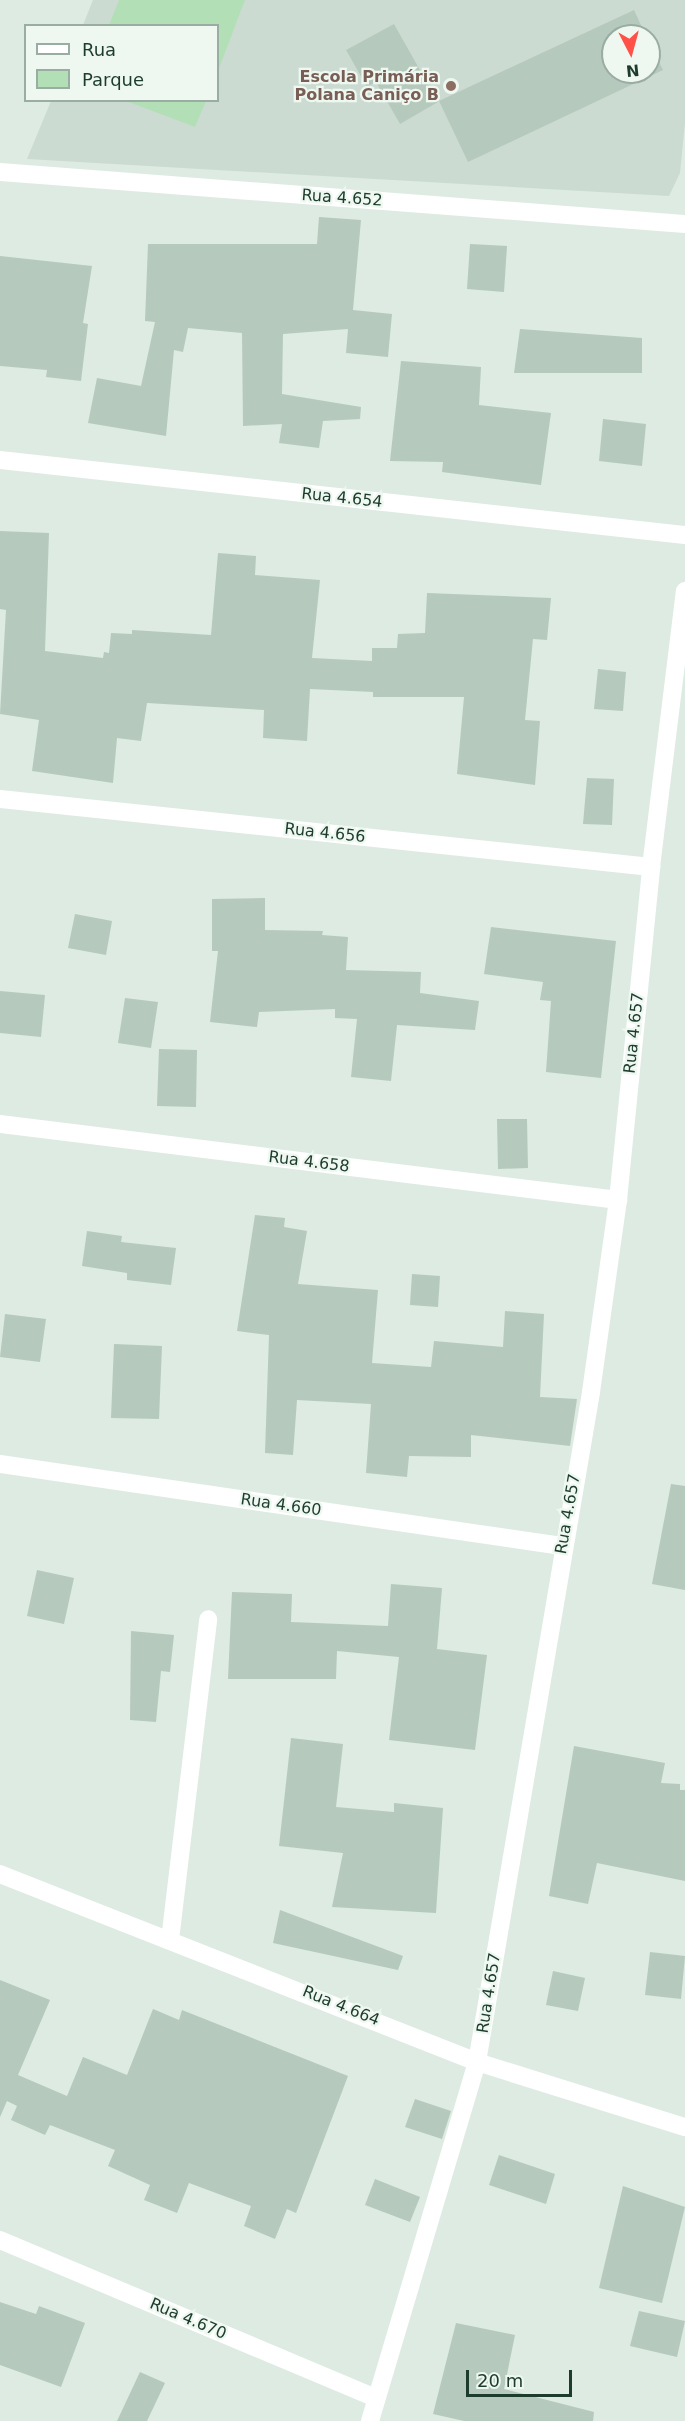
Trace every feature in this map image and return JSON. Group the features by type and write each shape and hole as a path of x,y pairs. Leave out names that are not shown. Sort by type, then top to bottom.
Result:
{"street":[{"name":"Rua 4.652","path":"0,172 685,224"},
{"name":"Rua 4.654","path":"0,460 685,535"},
{"name":"Rua 4.657","path":"370,2421 477,2062 562,1546 591,1392 618,1200 651,867 685,591"},
{"name":"Rua 4.656","path":"0,799 651,867"},
{"name":"Rua 4.658","path":"0,1124 618,1200"},
{"name":"Rua 4.660","path":"0,1464 562,1546"},
{"path":"170,1940 208,1619"},
{"name":"Rua 4.664","path":"0,1874 477,2062 685,2127"},
{"name":"Rua 4.670","path":"0,2240 375,2398"}],"shaded area":[{"name":"Escola Primária Polana Caniço B","path":"93,0 685,0 685,123 680,173 669,196 27,159 51,102 219,102 219,24 83,24"}],"green space":[{"path":"119,0 245,0 219,68 219,24 109,24"},
{"path":"129,102 205,102 195,127"}],"building":[{"path":"634,10 640,24 604,24"},
{"path":"394,24 438,102 400,124 376,82 367,87 346,50"},
{"path":"601,25 601,84 633,84 468,162 439,101"},
{"path":"319,217 361,220 353,310 392,314 388,357 346,353 348,329 283,334 282,394 361,407 360,419 323,421 319,448 279,443 282,424 243,426 242,333 188,328 183,352 174,350 166,436 88,423 97,378 141,386 155,322 145,321 148,244 317,244"},
{"path":"470,244 507,246 504,292 467,289"},
{"path":"0,256 92,266 83,323 88,324 81,381 46,377 47,370 0,366"},
{"path":"520,329 642,338 642,373 514,373"},
{"path":"401,361 481,367 479,405 551,413 541,485 442,472 443,462 390,461"},
{"path":"603,419 646,424 642,466 599,461"},
{"path":"0,531 49,533 45,651 103,658 104,652 109,653 111,633 132,634 132,630 211,635 218,553 256,556 255,575 320,580 312,658 372,661 372,648 397,648 398,634 425,633 427,593 551,598 547,640 533,639 525,720 540,721 535,785 457,774 464,697 373,697 373,692 310,689 307,741 263,738 264,710 147,703 141,741 117,738 113,783 32,771 39,720 0,714 6,610 0,609"},
{"path":"598,669 626,672 623,711 594,709"},
{"path":"587,778 614,779 612,825 583,824"},
{"path":"265,898 265,930 323,931 322,935 348,937 346,970 421,972 420,993 479,1001 475,1030 397,1025 391,1081 351,1077 357,1019 335,1018 335,1009 259,1012 257,1027 210,1022 218,951 212,951 212,899"},
{"path":"75,914 112,921 106,955 68,948"},
{"path":"491,927 616,941 601,1078 546,1072 551,1001 540,1000 543,982 484,974"},
{"path":"0,991 45,995 41,1037 0,1033"},
{"path":"125,998 158,1002 151,1048 118,1043"},
{"path":"159,1049 197,1050 196,1107 157,1106"},
{"path":"497,1119 527,1119 528,1168 498,1169"},
{"path":"255,1215 285,1218 284,1227 307,1231 298,1284 378,1290 372,1363 431,1367 434,1341 503,1347 505,1311 544,1314 540,1397 577,1399 570,1446 471,1435 471,1457 409,1456 407,1477 366,1473 371,1404 297,1400 293,1455 265,1453 269,1335 237,1331"},
{"path":"87,1231 122,1236 121,1242 176,1248 171,1285 127,1280 127,1273 82,1266"},
{"path":"412,1274 440,1276 438,1307 410,1305"},
{"path":"5,1314 46,1319 40,1362 0,1357"},
{"path":"114,1344 162,1346 159,1419 111,1418"},
{"path":"671,1484 685,1486 685,1590 652,1584"},
{"path":"37,1570 74,1578 64,1624 27,1616"},
{"path":"391,1584 442,1588 437,1649 487,1655 475,1750 389,1740 399,1657 337,1651 336,1679 228,1679 232,1592 292,1594 291,1622 388,1626"},
{"path":"131,1631 174,1635 170,1672 161,1671 156,1722 130,1720"},
{"path":"291,1738 343,1744 336,1807 394,1812 394,1803 443,1808 436,1913 332,1907 343,1853 279,1846"},
{"path":"574,1746 665,1763 661,1783 680,1784 680,1790 685,1790 685,1881 597,1863 588,1904 549,1896"},
{"path":"280,1910 403,1956 398,1970 273,1943"},
{"path":"650,1952 685,1956 681,1999 645,1995"},
{"path":"553,1971 585,1978 578,2011 546,2005"},
{"path":"0,1980 50,2000 18,2075 67,2096 83,2057 127,2075 153,2009 179,2020 182,2010 348,2076 296,2213 287,2209 275,2239 244,2226 251,2206 189,2183 177,2213 144,2200 150,2185 108,2166 115,2150 50,2125 45,2135 11,2120 17,2106 7,2101 0,2117"},
{"path":"415,2099 451,2111 442,2139 405,2127"},
{"path":"499,2155 555,2174 546,2204 489,2185"},
{"path":"375,2179 420,2197 410,2222 365,2205"},
{"path":"623,2186 685,2207 662,2303 599,2288"},
{"path":"0,2302 36,2314 39,2306 85,2323 61,2387 0,2365"},
{"path":"639,2311 685,2321 677,2357 630,2346"},
{"path":"456,2323 515,2335 504,2389 594,2412 593,2421 464,2421 433,2414"},
{"path":"140,2372 165,2383 147,2421 117,2421"}],"place":[{"name":"Escola Primária Polana Caniço B","path":"451,86"}]}
